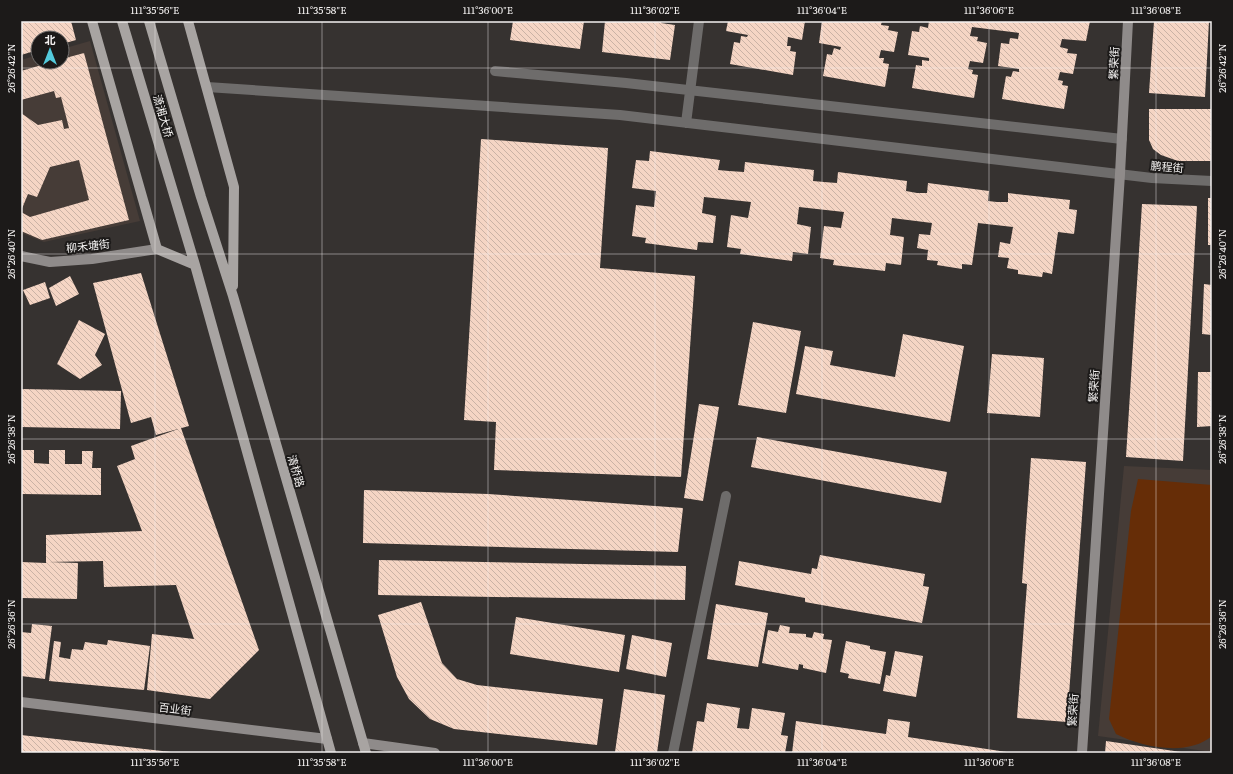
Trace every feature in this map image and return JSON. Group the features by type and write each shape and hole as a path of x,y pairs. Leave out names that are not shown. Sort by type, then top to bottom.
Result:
{"main road":[{"path":"92,21 157,249 195,265 331,753"},
{"name":"潇湘大桥","path":"122,21 195,265"},
{"name":"潇湘大桥","path":"149,21 201,197"},
{"path":"188,21 234,187 233,296"},
{"name":"清桥路","path":"201,197 233,296 364,748"}],"street":[{"path":"686,123 699,21"},
{"name":"繁荣街","path":"1082,753 1120,174 1128,21"},
{"path":"495,71 626,83 1122,139"},
{"name":"鹏程街","path":"207,87 620,115 1120,174 1186,181 1212,181"},
{"name":"柳禾塘街","path":"21,256 50,262 92,259 157,249"},
{"path":"673,753 726,496"},
{"name":"百业街","path":"21,702 327,739"},
{"path":"364,748 435,753"}],"shaded area":[{"path":"90,41 140,221 44,242 21,233 21,60 30,57 30,70 70,70 70,47"},
{"path":"1124,466 1212,470 1212,752 1098,736"},
{"path":"1138,479 1212,485 1212,736 1202,742 1190,746 1164,748 1138,743 1116,734 1109,719 1131,511"}],"building":[{"path":"21,21 71,21 76,40 70,42 70,30 30,30 30,52 21,55"},
{"path":"513,21 584,21 580,49 510,40"},
{"path":"605,21 662,21 661,23 675,25 670,60 602,52"},
{"path":"728,21 805,21 802,40 788,37 787,46 791,46 790,51 796,52 793,75 730,64 734,42 740,43 741,36 747,37 748,35 726,31"},
{"path":"822,21 882,21 881,25 889,26 888,30 898,32 894,52 881,50 879,58 884,58 883,63 889,64 885,87 823,76 827,54 832,55 834,48 840,50 841,47 819,43"},
{"path":"929,21 1090,21 1086,41 1062,39 1060,47 1068,49 1067,53 1077,54 1073,74 1060,72 1058,80 1063,81 1062,85 1068,86 1064,109 1002,99 1006,76 1011,77 1013,71 1019,72 1019,69 998,66 1001,43 1009,44 1010,38 1018,39 1019,33 972,27 970,36 978,37 977,41 987,43 983,63 970,61 968,69 973,70 972,74 978,75 974,98 912,88 916,65 922,66 922,60 929,61 929,58 908,55 912,31 919,32 920,26 928,28"},
{"path":"1154,21 1209,21 1205,97 1149,93"},
{"path":"84,53 129,220 42,240 21,231 21,212 30,217 89,200 79,160 50,167 37,197 28,194 21,211 21,113 38,125 62,120 64,129 69,128 61,97 56,98 54,91 21,100 21,71 30,68 30,70 70,70 70,57"},
{"path":"1149,109 1212,109 1212,161 1178,161 1161,155 1153,149 1149,140"},
{"path":"481,139 608,148 600,268 695,276 681,477 494,470 496,422 464,420"},
{"path":"650,151 720,160 718,170 744,172 745,162 814,170 813,181 837,183 838,172 907,181 906,191 917,193 927,193 928,183 989,191 988,201 1008,202 1008,193 1070,200 1069,209 1077,210 1074,234 1058,232 1052,274 1043,272 1042,277 1018,274 1018,270 1007,268 1009,258 998,257 1000,242 1010,244 1013,227 978,223 972,265 962,264 962,269 937,265 938,261 927,260 928,250 917,248 919,234 930,235 932,223 892,218 890,235 904,237 901,265 886,263 885,271 833,265 834,260 820,258 824,226 841,228 844,212 799,207 797,224 811,227 808,254 793,252 792,261 740,254 741,249 727,247 731,215 748,218 751,202 704,197 702,213 716,216 713,243 698,242 697,250 645,243 646,238 632,236 636,205 654,207 656,191 632,188 636,160 649,161"},
{"path":"1208,198 1212,198 1212,245 1208,245"},
{"path":"1142,204 1197,206 1183,461 1126,457"},
{"path":"141,273 189,426 156,435 151,417 131,423 93,283"},
{"path":"70,276 79,294 56,306 49,288"},
{"path":"45,282 50,298 30,305 23,290"},
{"path":"1204,284 1212,285 1212,335 1202,334"},
{"path":"79,320 105,334 95,355 102,365 80,379 57,364"},
{"path":"753,322 801,331 786,413 738,405"},
{"path":"903,334 964,346 950,422 796,394 805,346 833,351 830,365 895,377"},
{"path":"992,354 1044,358 1040,417 987,413"},
{"path":"1198,372 1212,372 1212,426 1197,427"},
{"path":"21,389 121,391 120,429 21,427"},
{"path":"699,404 719,407 703,501 684,498"},
{"path":"181,428 259,650 210,699 147,690 152,634 194,639 176,585 104,587 103,561 49,562 78,563 77,599 21,598 21,562 46,563 46,535 142,531 117,466 135,459 131,446"},
{"path":"757,437 947,472 941,503 751,467"},
{"path":"21,450 34,450 34,463 49,464 49,450 65,450 65,464 82,464 82,451 93,451 92,468 101,468 101,495 21,494"},
{"path":"1031,458 1086,462 1067,722 1017,718 1027,584 1022,583"},
{"path":"364,490 488,494 683,508 678,552 363,543"},
{"path":"820,555 925,574 923,586 929,587 922,623 805,602 805,598 735,585 739,561 811,574 812,568 817,569"},
{"path":"379,560 686,566 685,600 378,595"},
{"path":"421,602 442,663 457,679 477,685 603,699 597,745 454,729 430,719 409,699 397,677 378,615"},
{"path":"716,604 768,613 758,667 707,659"},
{"path":"516,617 625,635 619,672 510,654"},
{"path":"32,624 52,626 45,679 21,676 21,632 31,633"},
{"path":"780,625 790,627 789,633 806,634 806,637 812,638 814,632 824,634 823,639 832,640 826,673 803,668 803,665 799,664 798,670 762,663 768,630 778,632"},
{"path":"632,635 672,643 666,677 626,669"},
{"path":"108,640 150,646 144,690 49,681 54,641 61,642 59,657 70,659 72,649 83,650 85,642 107,645"},
{"path":"846,641 870,646 870,649 886,652 880,684 848,678 849,674 840,672"},
{"path":"895,651 923,656 916,697 883,691 886,675 890,676"},
{"path":"624,689 665,695 657,753 615,752"},
{"path":"707,703 740,708 737,728 749,729 752,708 785,713 781,735 788,736 785,753 692,753 697,721 704,722"},
{"path":"888,719 910,722 908,737 1013,753 792,753 796,721 886,734"},
{"path":"21,735 171,752 171,753 21,753"},
{"path":"1106,741 1181,752 1181,753 1105,753"}]}
